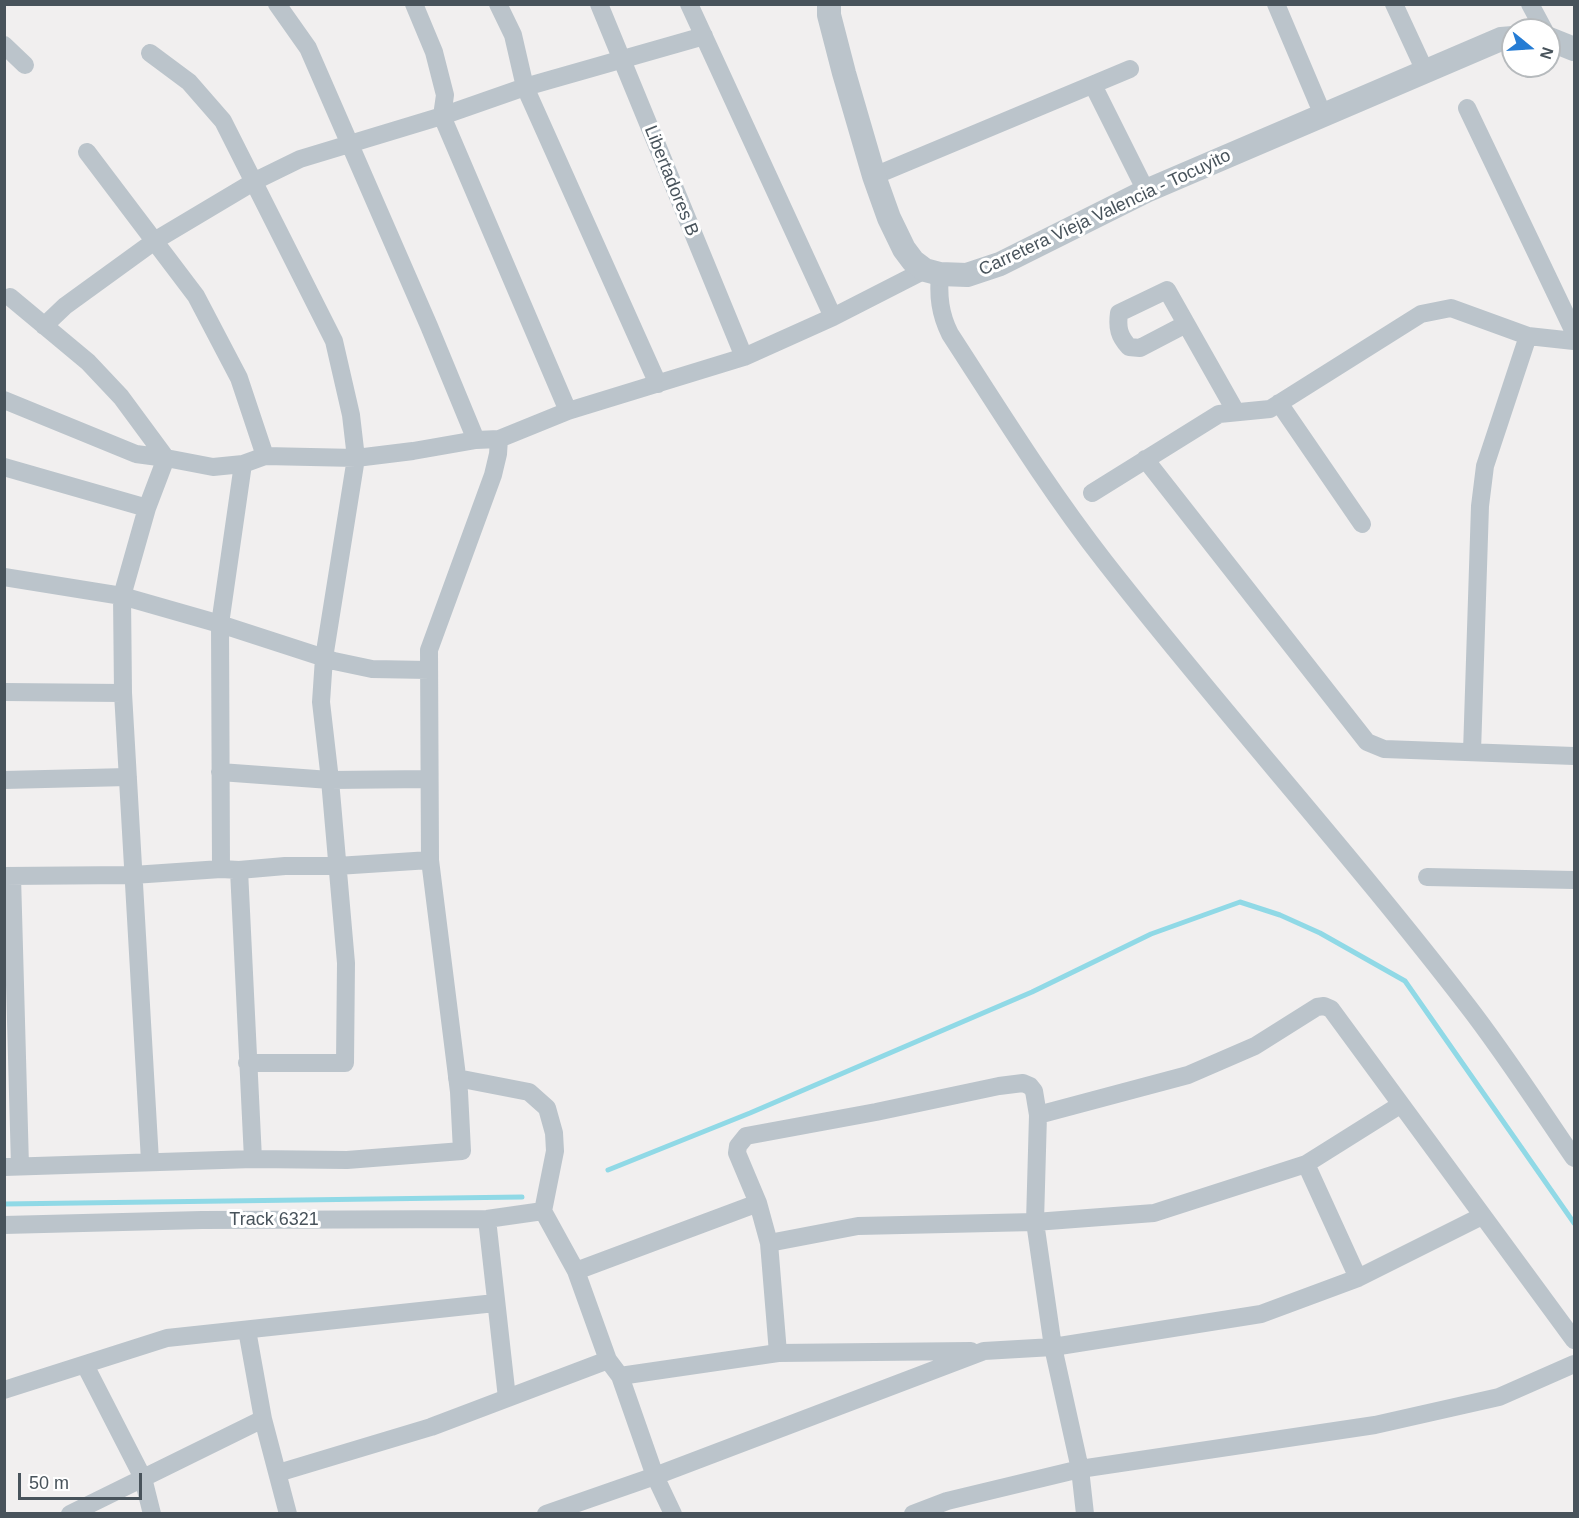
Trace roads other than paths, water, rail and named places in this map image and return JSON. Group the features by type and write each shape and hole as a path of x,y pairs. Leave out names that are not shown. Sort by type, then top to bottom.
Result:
{"street":[{"path":"277,4 308,48 476,440"},
{"path":"414,4 434,52 445,95 442,116 568,411"},
{"path":"498,4 513,35 525,87 658,384"},
{"name":"Libertadores B","path":"598,4 744,357"},
{"path":"689,4 833,317"},
{"path":"829,4 829,15 844,73 874,176 889,218 904,249 913,261 932,272 941,311 950,334 1050,488 1104,561 1176,651 1295,791 1468,1006 1575,1158"},
{"path":"1276,4 1323,115"},
{"path":"1394,4 1425,71"},
{"path":"1530,4 1538,18"},
{"path":"44,326 65,306 156,240 255,181 300,159 442,116 525,87 704,36"},
{"name":"Carretera Vieja Valencia - Tocuyito","path":"932,272 967,275 1000,264 1146,191 1501,39"},
{"path":"4,45 25,66"},
{"path":"150,53 189,82 223,121 255,181 334,341 351,415 356,458 324,658 321,702 346,963 345,1063 247,1063"},
{"path":"874,176 1130,69"},
{"path":"1093,85 1146,191"},
{"path":"1467,108 1575,332"},
{"path":"87,152 156,240 196,296 239,378 265,456"},
{"path":"4,400 136,454 213,467 243,464 265,456 356,458 413,451 476,440 499,439 568,411 744,357 932,272"},
{"path":"10,297 88,362 121,397 166,458"},
{"path":"1092,493 1219,414 1270,408 1421,314 1451,308 1528,336 1575,341"},
{"path":"1186,324 1236,412"},
{"path":"1472,752 1480,506 1485,466 1528,336"},
{"path":"1279,403 1362,524"},
{"path":"430,860 133,875 8,876 12,1167 150,1161 347,1160 462,1151 457,1078 430,860 429,650 494,475 499,439"},
{"path":"150,1161 123,693 123,596 147,508 166,458"},
{"path":"1145,459 1367,742 1384,749 1575,756"},
{"path":"243,464 220,624 220,772 247,1063 253,1159"},
{"path":"4,467 147,508"},
{"path":"4,577 123,596 220,624 324,658 372,669 429,670"},
{"path":"4,692 123,693"},
{"path":"220,772 330,780 429,779"},
{"path":"4,780 128,777"},
{"path":"1428,877 1575,880"},
{"path":"1038,1115 1188,1075 1255,1046 1317,1007 1324,1006 1330,1009 1575,1340"},
{"path":"457,1078 529,1092 548,1108 554,1133 555,1151 543,1211 576,1271 608,1360 620,1376 655,1476 673,1514"},
{"path":"778,1353 769,1243 758,1203 737,1153 738,1146 746,1136 1023,1083 1034,1091 1038,1115 1035,1222 1053,1347 1080,1468 1085,1514"},
{"path":"769,1243 858,1226 1035,1222 1154,1213 1306,1164 1400,1105"},
{"path":"1306,1164 1358,1278"},
{"path":"576,1271 758,1203"},
{"name":"Track 6321","path":"4,1225 202,1220 487,1219 543,1211"},
{"path":"620,1376 778,1353 984,1351 1053,1347 1262,1314 1358,1278 1482,1216"},
{"path":"487,1219 507,1398"},
{"path":"4,1390 167,1338 495,1303"},
{"path":"247,1330 263,1419 288,1514"},
{"path":"546,1514 655,1476 984,1351"},
{"path":"278,1473 431,1426 608,1360"},
{"path":"912,1514 947,1502 1080,1468 1375,1425 1499,1397 1575,1364"},
{"path":"85,1365 143,1478 152,1514"},
{"path":"70,1514 263,1419"}],"waterway":[{"path":"608,1170 750,1113 1032,992 1151,934 1240,902 1280,915 1320,933 1405,981 1574,1223"},
{"path":"4,1204 522,1197"}]}
